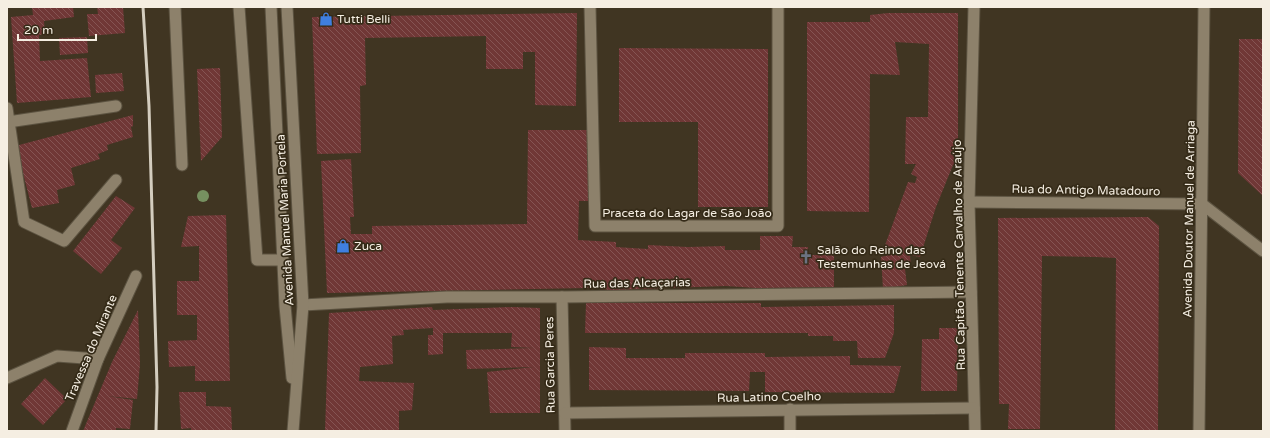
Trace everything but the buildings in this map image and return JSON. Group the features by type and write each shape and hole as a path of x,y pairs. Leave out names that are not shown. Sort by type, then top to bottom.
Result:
{"street":[{"path":"175,7 182,165"},
{"path":"240,7 257,260 283,260"},
{"path":"271,7 287,339 294,397"},
{"name":"Avenida Manuel Maria Portela","path":"287,7 303,305 294,397 293,431"},
{"name":"Praceta do Lagar de São João","path":"590,7 595,226 778,226 778,7"},
{"name":"Rua Capitão Tenente Carvalho de Araújo","path":"974,7 969,202 974,431"},
{"name":"Avenida Doutor Manuel de Arriaga","path":"1199,431 1204,7"},
{"path":"8,122 116,106"},
{"path":"7,108 24,222 64,241 116,180"},
{"name":"Rua do Antigo Matadouro","path":"969,202 1202,204"},
{"path":"1202,204 1263,251"},
{"name":"Travessa do Mirante","path":"72,431 98,359 136,276"},
{"name":"Rua das Alcaçarias","path":"303,305 447,297 562,298 971,292"},
{"name":"Rua Garcia Peres","path":"562,298 565,413 564,431"},
{"path":"7,378 57,356 98,359"},
{"name":"Rua Latino Coelho","path":"565,413 790,409 974,408"},
{"path":"790,409 790,431"}],"railway":[{"path":"143,7 149,106 157,387 156,431"}],"place":[{"name":"Tutti Belli","path":"326,19"},
{"name":"Zuca","path":"343,246"},
{"name":"Salão do Reino das Testemunhas de Jeová","path":"806,257"}]}
